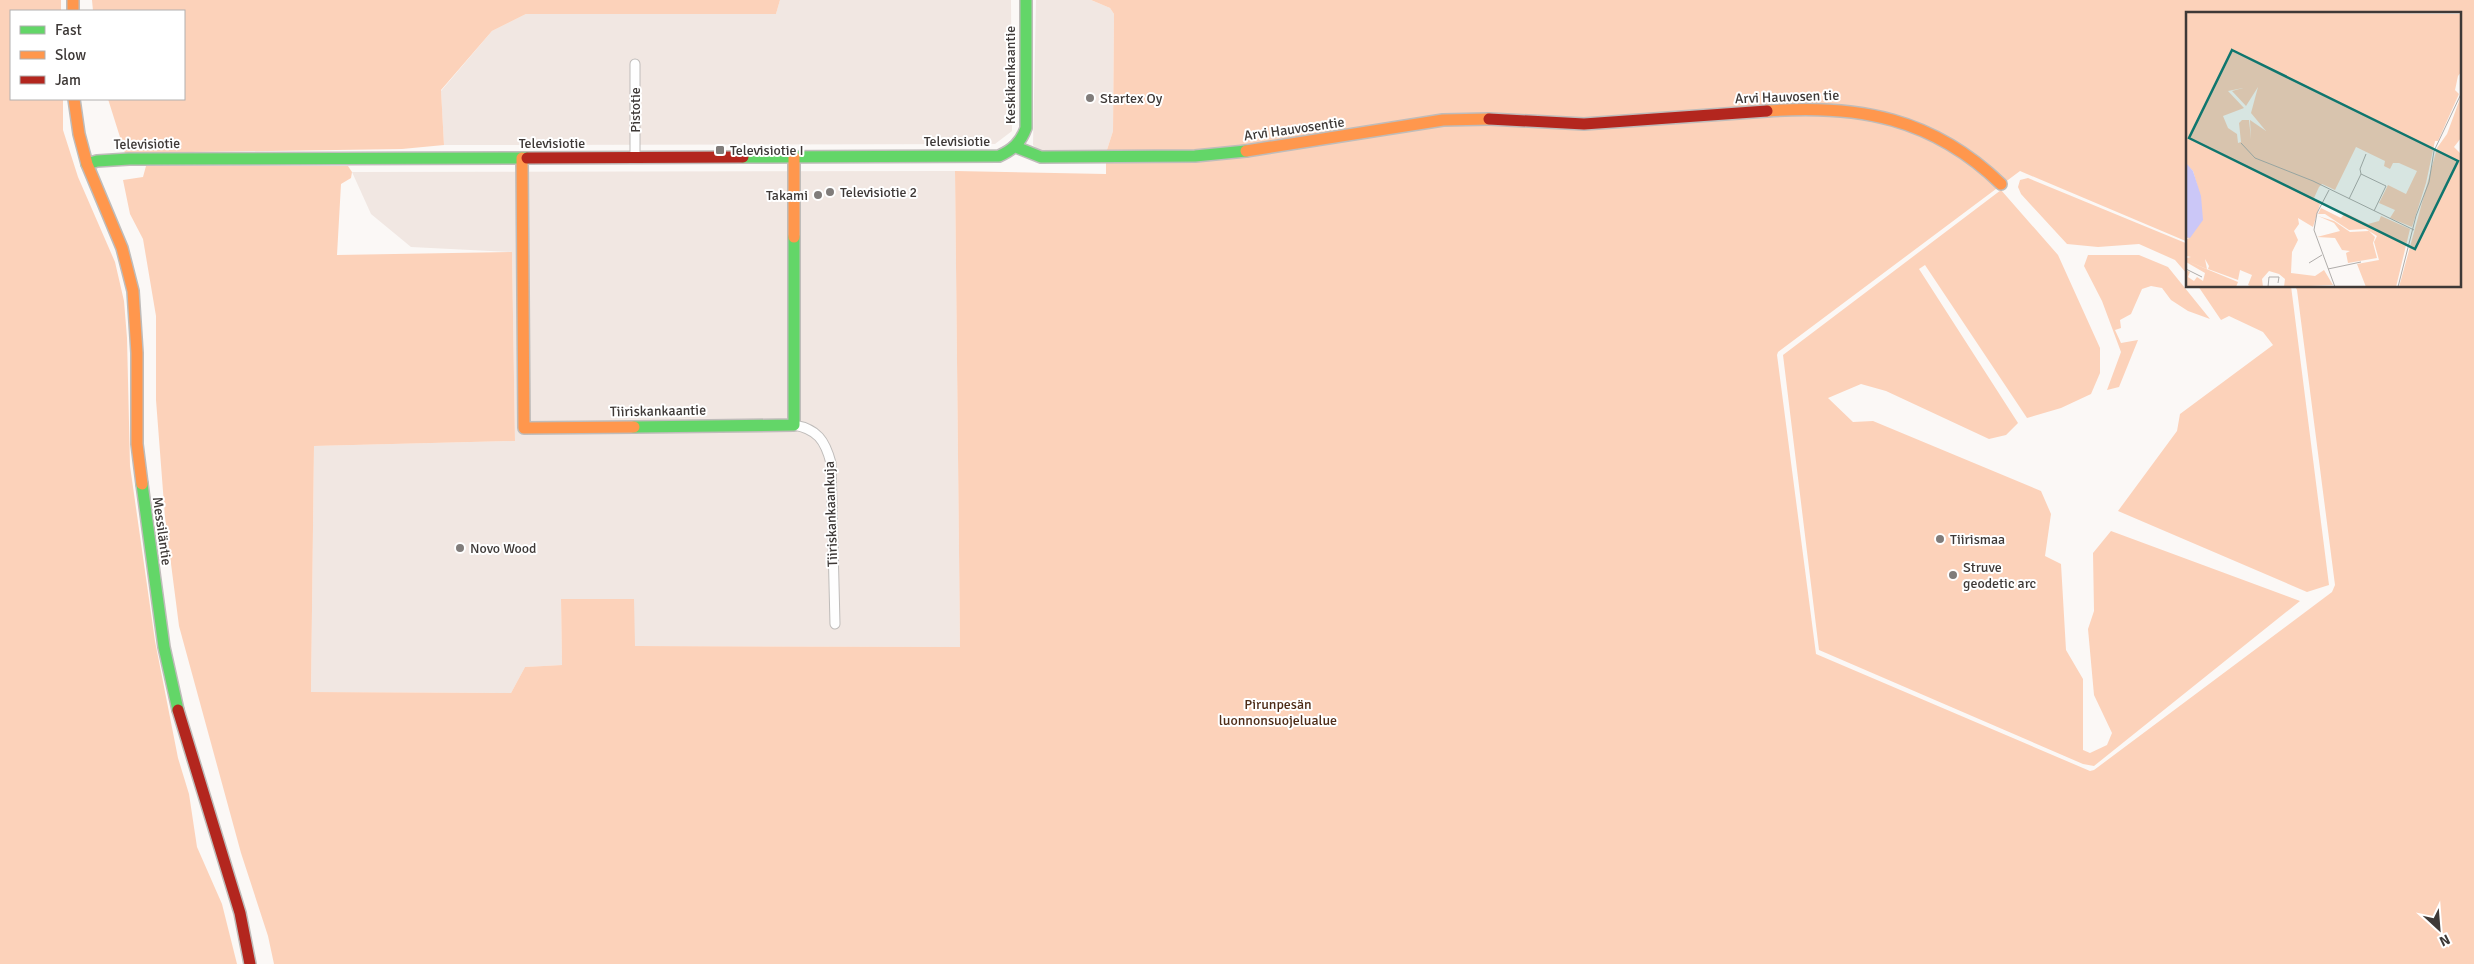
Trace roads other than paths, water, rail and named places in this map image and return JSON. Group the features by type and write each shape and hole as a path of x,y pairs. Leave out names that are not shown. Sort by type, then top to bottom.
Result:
{"street":[{"name":"Keskikankaantie","path":"1016,147 1022,140 1026,128 1026,0"},
{"name":"Pistotie","path":"635,64 635,157"},
{"name":"Messiläntie","path":"74,100 79,134 87,164 122,248 133,291 138,452 157,607 171,681 182,728 240,913 250,964"},
{"name":"Arvi Hauvosen tie","path":"1576,124 1808,108 1841,109 1880,115 1926,133 1958,150 2001,184"},
{"name":"Arvi Hauvosentie","path":"1016,147 1041,157 1195,156 1262,150 1443,120 1483,119 1576,124"},
{"name":"Televisiotie","path":"87,164 97,161 130,159 999,156 1016,147"},
{"path":"794,157 794,425"},
{"name":"Tiiriskankaantie","path":"522,158 524,428 794,425"},
{"name":"Tiiriskankaankuja","path":"794,425 809,428 819,438 828,452 831,463 835,624"}],"place":[{"name":"Startex Oy","path":"1090,98"},
{"name":"Televisiotie I","path":"720,150"},
{"name":"Televisiotie 2","path":"830,192"},
{"name":"Takami","path":"818,195"},
{"name":"Tiirismaa","path":"1940,539"},
{"name":"Novo Wood","path":"460,548"},
{"name":"Struve geodetic arc","path":"1953,575"}],"park label":[{"name":"Pirunpesän luonnonsuojelualue","path":"1278,712"}]}
